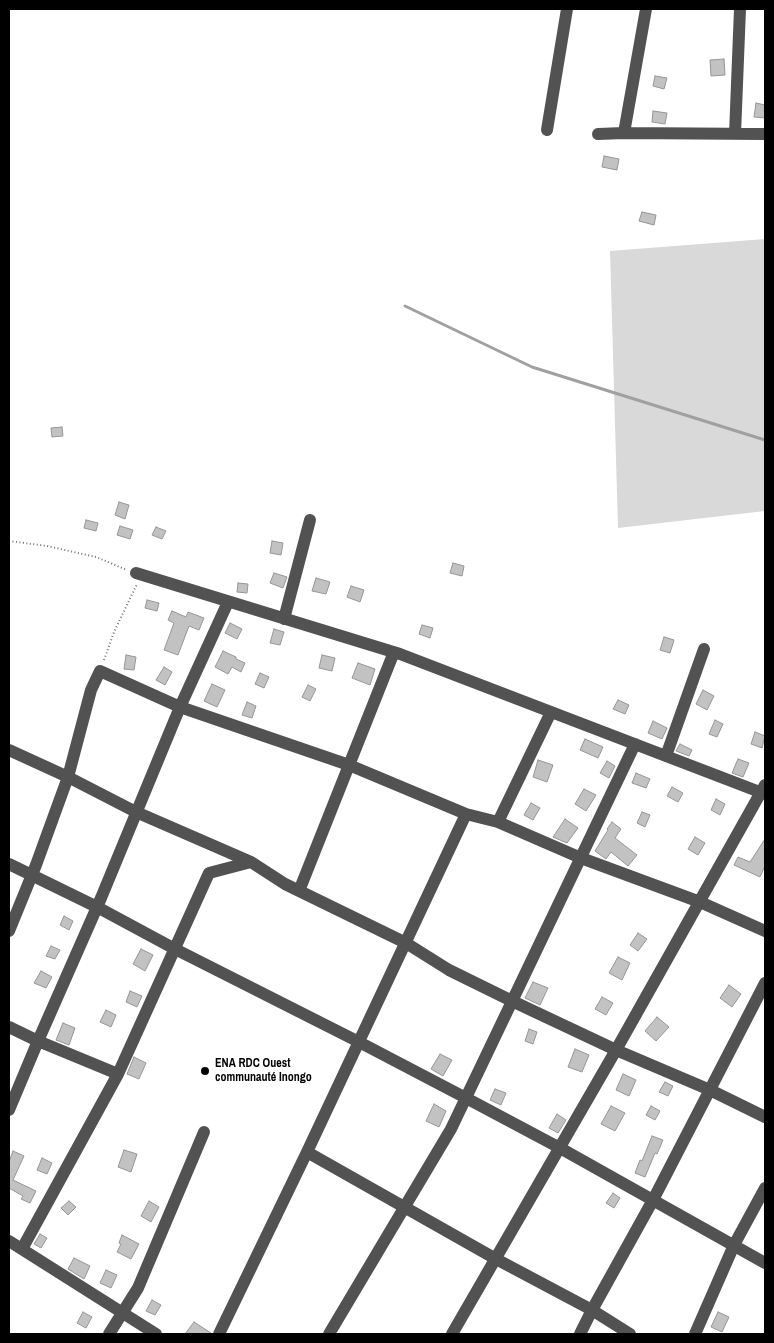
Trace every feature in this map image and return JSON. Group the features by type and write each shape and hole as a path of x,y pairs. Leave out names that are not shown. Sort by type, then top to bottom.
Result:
{"street":[{"path":"547,130 567,9"},
{"path":"624,133 646,9"},
{"path":"735,134 740,9"},
{"path":"598,134 765,134"},
{"path":"284,619 310,520"},
{"path":"138,574 394,652 666,756 764,791 452,1334"},
{"path":"9,1110 97,907 180,707 228,602"},
{"path":"666,756 704,649"},
{"path":"299,891 394,652"},
{"path":"9,931 68,777 91,690 100,671 180,707 349,765 466,814 498,822 581,858 700,902 765,931"},
{"path":"498,822 551,712"},
{"path":"329,1334 451,1129 635,744"},
{"path":"9,750 68,777 136,812 251,862 284,884 406,943 449,970 512,1001 616,1050 710,1090 765,1117"},
{"path":"219,1334 466,814"},
{"path":"22,1249 118,1074 209,873 251,862"},
{"path":"9,864 97,907 174,949 466,1098 560,1148 765,1263"},
{"path":"580,1334 653,1200 765,982"},
{"path":"9,1026 38,1041 118,1074"},
{"path":"109,1334 138,1288 204,1132"},
{"path":"307,1152 496,1259 592,1310 630,1334"},
{"path":"694,1334 734,1246 765,1188"},
{"path":"9,1241 156,1334"}],"path":[{"path":"9,541 47,546 96,557 138,574 100,671"}],"shaded area":[{"path":"765,239 765,511 618,528 610,251"}],"building":[{"path":"724,59 725,75 711,76 710,60"},
{"path":"655,76 667,78 664,89 653,86"},
{"path":"756,103 765,105 765,118 754,117"},
{"path":"653,111 667,113 665,124 652,122"},
{"path":"604,156 619,159 617,170 602,167"},
{"path":"642,212 656,215 654,225 639,221"},
{"path":"62,427 63,436 52,437 51,428"},
{"path":"119,502 129,505 125,519 115,515"},
{"path":"86,520 98,523 96,531 84,528"},
{"path":"120,526 133,530 130,539 117,535"},
{"path":"156,527 166,531 162,539 152,535"},
{"path":"272,541 283,543 281,555 270,553"},
{"path":"453,563 464,566 462,576 450,573"},
{"path":"274,573 287,577 283,588 270,583"},
{"path":"316,578 330,582 326,594 312,591"},
{"path":"238,583 248,584 247,593 237,592"},
{"path":"351,586 364,590 360,602 347,597"},
{"path":"147,600 159,603 157,611 145,608"},
{"path":"172,611 186,617 188,612 204,618 199,630 189,626 178,655 164,650 174,623 168,620"},
{"path":"230,623 242,629 237,639 225,633"},
{"path":"422,625 433,628 430,638 419,634"},
{"path":"274,629 284,632 280,645 270,643"},
{"path":"664,637 674,640 670,653 660,650"},
{"path":"223,651 245,663 241,672 232,667 228,674 215,667"},
{"path":"126,655 136,657 134,670 124,669"},
{"path":"322,655 335,658 332,671 319,668"},
{"path":"358,663 375,669 370,685 352,678"},
{"path":"164,667 172,672 165,685 156,680"},
{"path":"260,673 269,677 264,688 255,684"},
{"path":"212,684 225,690 217,707 204,701"},
{"path":"308,685 316,689 310,701 302,697"},
{"path":"703,690 714,696 707,710 696,704"},
{"path":"618,700 629,705 625,714 613,709"},
{"path":"247,702 256,706 252,718 242,715"},
{"path":"715,720 723,724 717,737 709,734"},
{"path":"653,721 667,728 662,739 648,733"},
{"path":"755,732 765,736 762,748 751,744"},
{"path":"585,739 603,747 598,758 580,750"},
{"path":"680,744 692,750 689,756 676,751"},
{"path":"738,759 749,763 743,777 732,773"},
{"path":"538,760 553,765 547,782 533,777"},
{"path":"607,761 615,766 609,778 600,773"},
{"path":"636,773 650,779 646,788 632,783"},
{"path":"672,787 683,793 678,802 667,796"},
{"path":"584,789 596,795 586,811 575,804"},
{"path":"716,799 725,804 720,815 711,810"},
{"path":"531,803 540,808 533,820 524,815"},
{"path":"642,812 650,815 645,827 637,823"},
{"path":"565,819 578,828 567,843 553,837"},
{"path":"612,822 621,829 615,838 637,855 628,866 611,852 606,859 595,851"},
{"path":"695,837 705,843 698,855 688,849"},
{"path":"765,839 765,866 760,877 734,865 738,857 750,862"},
{"path":"64,916 73,921 69,930 60,925"},
{"path":"638,933 647,939 638,951 630,945"},
{"path":"51,946 60,950 55,959 46,956"},
{"path":"141,949 153,955 145,971 133,964"},
{"path":"618,957 630,963 622,980 609,973"},
{"path":"41,971 52,977 46,988 34,983"},
{"path":"533,982 548,988 540,1005 525,998"},
{"path":"729,985 741,994 732,1007 720,998"},
{"path":"130,991 142,996 137,1007 126,1002"},
{"path":"602,997 613,1003 606,1015 595,1009"},
{"path":"106,1010 116,1015 111,1027 100,1022"},
{"path":"657,1017 669,1027 656,1041 645,1031"},
{"path":"63,1023 75,1028 69,1045 56,1040"},
{"path":"529,1029 537,1032 533,1044 525,1041"},
{"path":"575,1049 589,1055 582,1072 568,1067"},
{"path":"440,1054 452,1060 443,1076 431,1069"},
{"path":"134,1057 146,1063 139,1079 127,1074"},
{"path":"623,1074 636,1080 629,1096 616,1090"},
{"path":"665,1082 673,1086 668,1096 659,1092"},
{"path":"495,1089 506,1093 501,1105 490,1100"},
{"path":"434,1104 446,1111 439,1127 426,1121"},
{"path":"611,1106 625,1113 615,1131 601,1124"},
{"path":"651,1106 660,1111 655,1120 646,1115"},
{"path":"557,1114 566,1120 558,1133 549,1128"},
{"path":"652,1136 663,1140 657,1154 655,1153 645,1177 635,1173"},
{"path":"124,1150 137,1154 131,1172 118,1167"},
{"path":"13,1151 24,1156 13,1180 36,1191 30,1203 21,1199 23,1196 9,1188 9,1162"},
{"path":"42,1158 52,1163 47,1174 37,1170"},
{"path":"613,1193 620,1198 614,1208 606,1203"},
{"path":"69,1201 76,1207 68,1215 61,1208"},
{"path":"149,1201 159,1207 151,1222 141,1216"},
{"path":"40,1234 47,1238 41,1248 34,1244"},
{"path":"122,1235 139,1244 131,1259 117,1252 121,1244 119,1243"},
{"path":"74,1258 90,1266 84,1279 68,1269"},
{"path":"106,1270 117,1275 111,1288 100,1283"},
{"path":"152,1300 161,1305 155,1315 146,1311"},
{"path":"83,1312 92,1317 86,1328 77,1323"},
{"path":"718,1312 729,1317 722,1332 711,1327"},
{"path":"194,1322 211,1333 211,1334 185,1334"}],"waterway":[{"path":"405,306 532,367 765,440"}],"place":[{"name":"ENA RDC Ouest communauté Inongo","path":"205,1071"}]}
